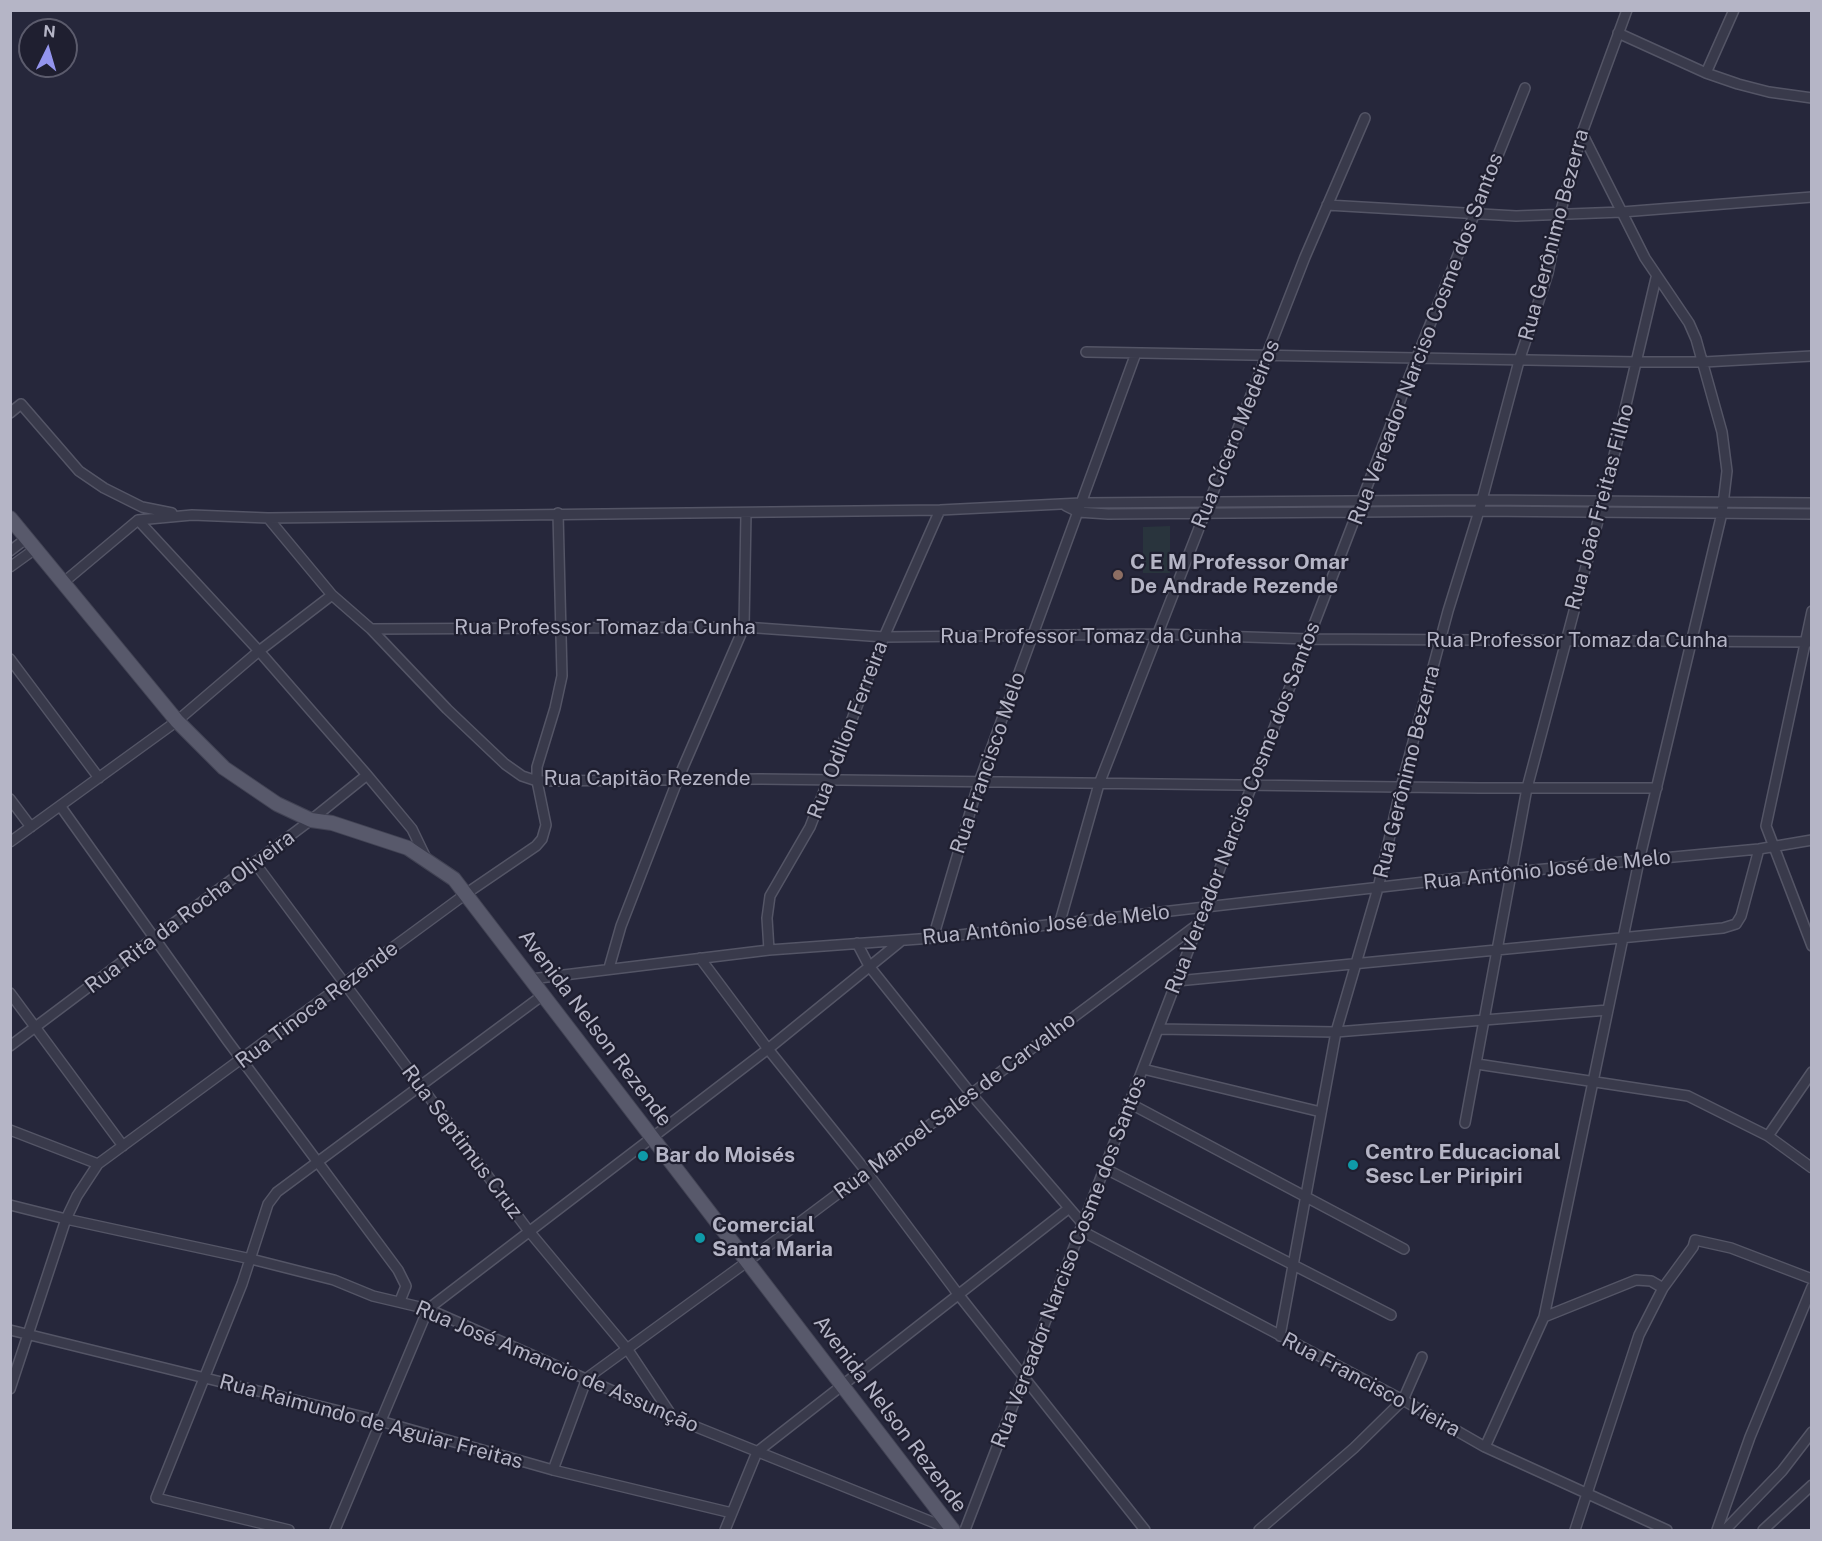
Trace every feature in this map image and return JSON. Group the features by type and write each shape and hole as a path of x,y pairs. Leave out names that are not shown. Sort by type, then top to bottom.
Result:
{"main road":[{"name":"Avenida Nelson Rezende","path":"10,518 177,721 224,768 277,804 311,820 332,823 391,842 426,858 454,879 953,1530"}],"street":[{"name":"Rua Gerônimo Bezerra","path":"1280,1336 1336,1032 1377,888 1440,640 1479,511 1519,361 1548,273 1560,214 1582,133 1627,10"},
{"path":"1706,73 1734,10"},
{"path":"1618,33 1706,73 1770,92 1812,98"},
{"name":"Rua Vereador Narciso Cosme dos Santos","path":"965,1530 1417,357 1525,87"},
{"name":"Rua Cícero Medeiros","path":"1059,925 1099,784 1156,634 1327,205 1365,118"},
{"path":"1485,1447 1544,1317 1639,861 1724,502 1726,453 1704,362 1689,323 1656,278 1582,133"},
{"path":"1327,205 1474,215 1560,214 1622,212 1812,197"},
{"name":"Rua João Freitas Filho","path":"1465,1123 1477,1064 1482,1020 1498,951 1527,788 1564,641 1603,502 1638,362 1656,278"},
{"path":"1086,352 1638,362 1704,362 1812,356"},
{"name":"Rua Francisco Melo","path":"933,938 979,782 1136,353"},
{"path":"10,413 21,404 79,471 104,488 142,507 182,516"},
{"path":"1206,508 1482,500 1812,503"},
{"path":"64,582 138,520 182,516 229,515 268,518 558,513 746,513 940,510 1065,505 1080,508 1206,508 1357,513 1479,511 1812,514"},
{"name":"Rua Odilon Ferreira","path":"769,950 766,918 770,896 800,849 830,779 884,638 940,510"},
{"path":"537,781 539,758 560,690 562,626 558,513"},
{"path":"609,968 621,926 678,779 744,627 746,513"},
{"name":"Rua Capitão Rezende","path":"268,518 332,595 371,629 486,747 516,772 537,781 830,779 1253,786 1657,788"},
{"path":"138,520 259,651 367,775 412,829 426,858"},
{"path":"10,551 31,543"},
{"path":"10,567 31,543"},
{"path":"10,842 177,721 259,651 332,595"},
{"path":"1812,611 1808,642 1766,820 1767,833 1812,946"},
{"name":"Rua Professor Tomaz da Cunha","path":"371,629 562,626 744,627 884,638 1156,634 1309,639 1808,642"},
{"path":"10,659 99,778"},
{"name":"Rua Rita da Rocha Oliveira","path":"10,1046 37,1028 367,775"},
{"name":"Rua Tinoca Rezende","path":"98,1164 243,1060 466,893 536,846 546,830 537,781"},
{"path":"10,799 31,827"},
{"path":"61,807 404,1280 406,1288 400,1301"},
{"name":"Rua Antônio José de Melo","path":"531,979 769,950 901,941 1059,925 1513,872 1759,849 1812,840"},
{"path":"1176,981 1723,928 1739,922 1759,849"},
{"name":"Rua Septimus Cruz","path":"255,862 343,984 528,1230 628,1350 674,1418"},
{"name":"Rua Manoel Sales de Carvalho","path":"587,1378 748,1262 866,1171 972,1095 1198,924"},
{"path":"335,1530 428,1309 528,1230 768,1049 901,941"},
{"name":"Rua Francisco Vieira","path":"857,943 870,966 972,1095 1082,1227 1485,1447 1667,1530"},
{"path":"700,958 768,1049 866,1171 958,1294 1145,1530"},
{"path":"10,993 123,1146"},
{"path":"289,1530 156,1498 251,1259 271,1198 317,1161 422,1087 543,995"},
{"path":"1158,1029 1336,1032 1608,1010"},
{"path":"1477,1064 1688,1096 1768,1136 1812,1168"},
{"path":"1143,1069 1321,1112"},
{"path":"1768,1136 1812,1072"},
{"path":"1129,1103 1404,1250"},
{"path":"10,1130 98,1164 77,1196 66,1219 10,1389"},
{"path":"1104,1168 1391,1315"},
{"name":"Rua José Amancio de Assunção","path":"10,1204 66,1219 251,1259 334,1280 366,1294 428,1309 674,1418 953,1530"},
{"path":"725,1530 757,1452 841,1384 1068,1209"},
{"path":"1575,1530 1639,1335 1663,1288 1693,1247 1695,1240 1731,1248 1812,1279"},
{"path":"1544,1317 1636,1280 1651,1281 1663,1288"},
{"path":"1717,1530 1750,1437 1812,1287"},
{"name":"Rua Raimundo de Aguiar Freitas","path":"10,1330 380,1421 553,1470 732,1513"},
{"path":"1259,1530 1354,1449 1402,1400 1422,1357"},
{"path":"553,1470 587,1378"},
{"path":"1725,1530 1782,1471 1812,1432"},
{"path":"1763,1530 1812,1485"}],"shaded area":[{"path":"1170,526 1170,573 1143,573 1143,527"}],"place":[{"name":"C E M Professor Omar De Andrade Rezende","path":"1118,575"},
{"name":"Bar do Moisés","path":"643,1156"},
{"name":"Centro Educacional Sesc Ler Piripiri","path":"1353,1165"},
{"name":"Comercial Santa Maria","path":"700,1238"}]}
